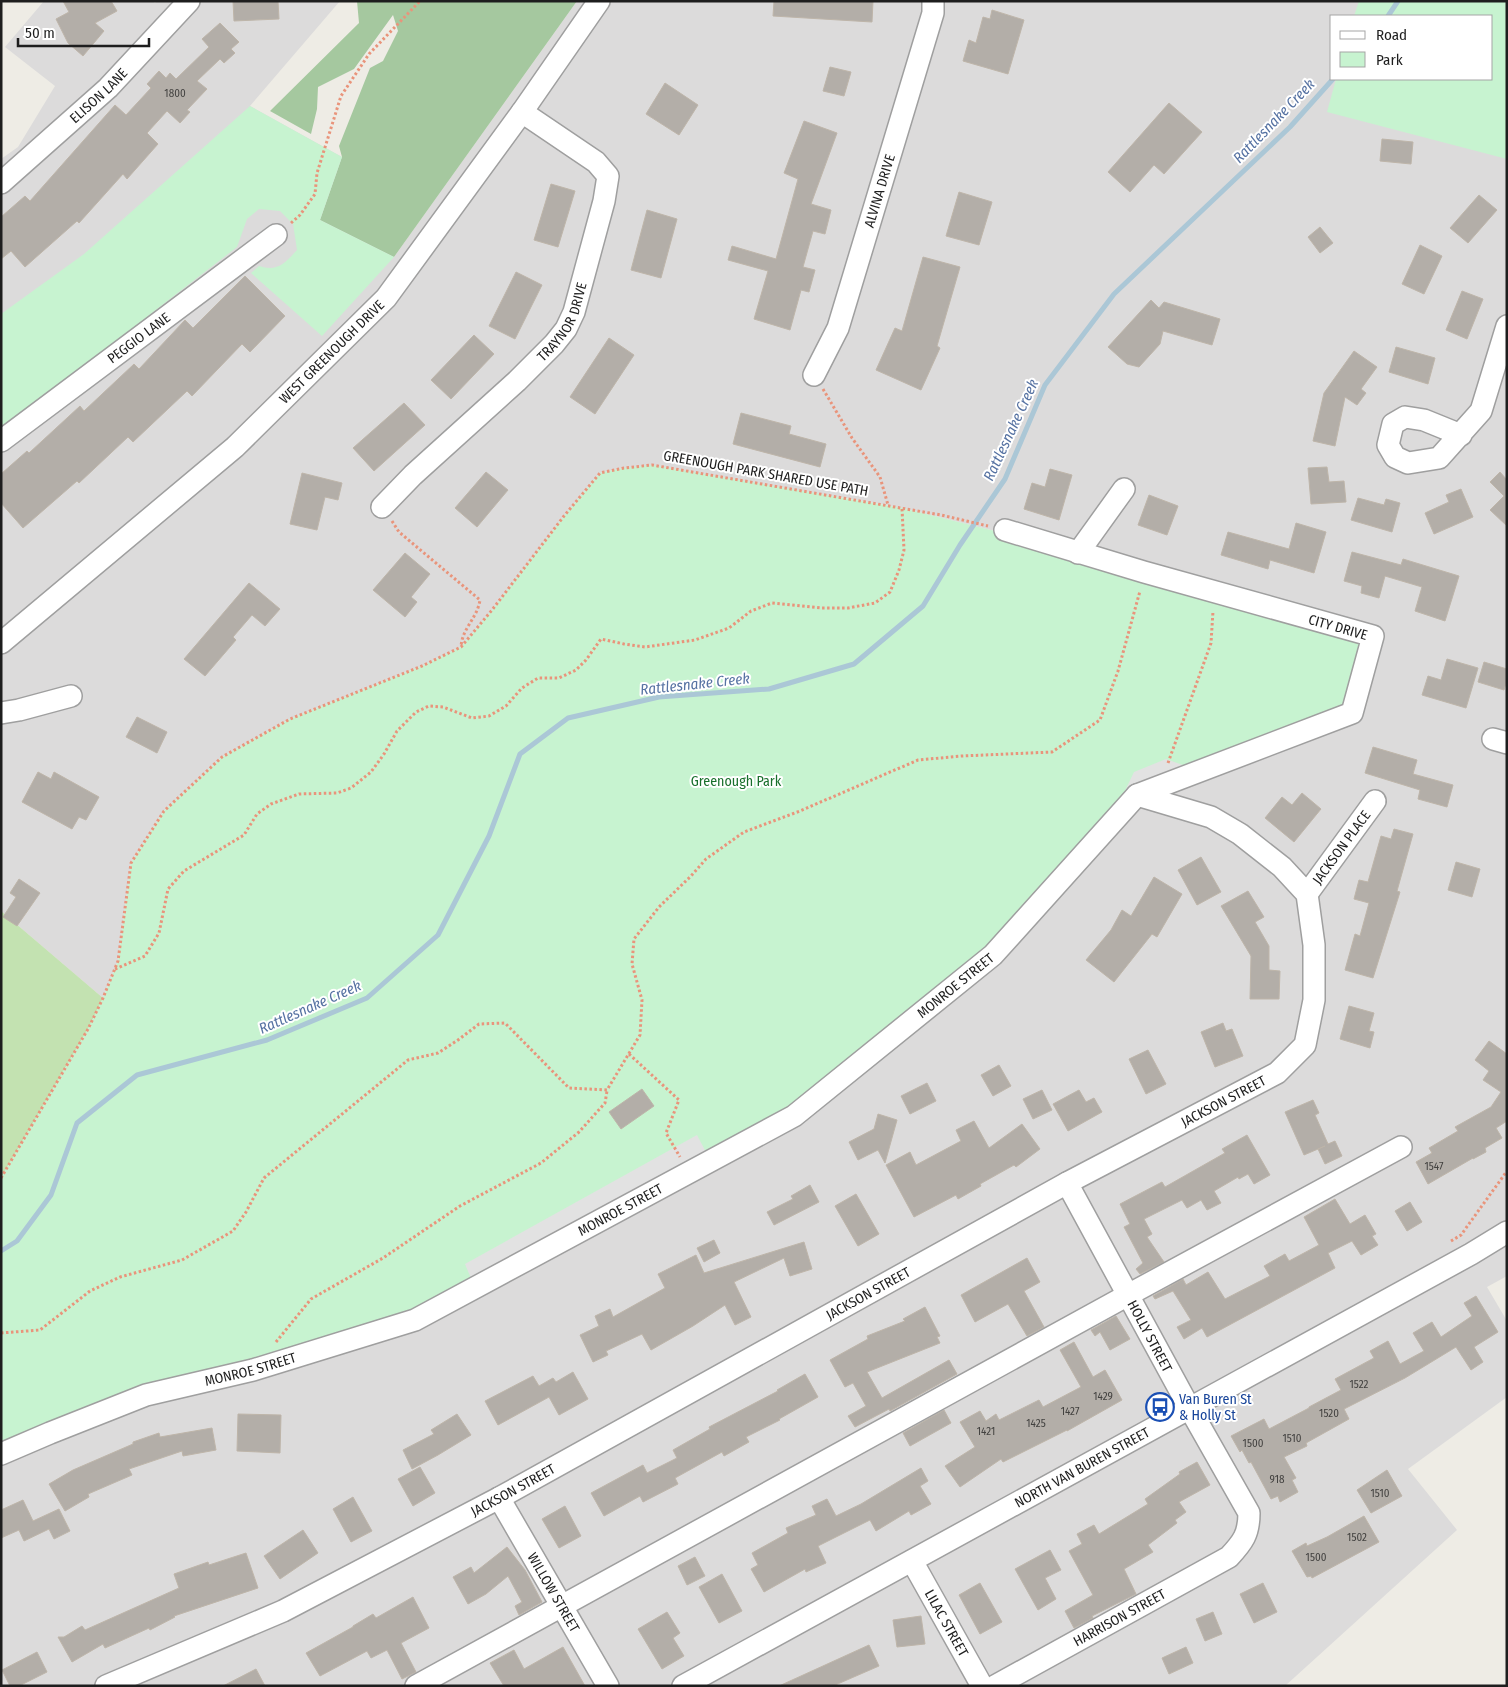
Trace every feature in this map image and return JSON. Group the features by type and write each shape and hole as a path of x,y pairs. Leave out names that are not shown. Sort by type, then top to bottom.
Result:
{"street":[{"name":"ELISON LANE","path":"1,184 108,88 189,1"},
{"name":"WEST GREENOUGH DRIVE","path":"1,643 235,447 386,298 522,112 599,1"},
{"name":"ALVINA DRIVE","path":"814,376 838,328 933,13 933,1"},
{"name":"TRAYNOR DRIVE","path":"382,506 554,344 566,329 574,312 604,201 608,176 596,162 522,112"},
{"name":"PEGGIO LANE","path":"1,441 283,229"},
{"path":"1461,434 1480,411 1507,326"},
{"path":"1078,553 1124,489"},
{"name":"CITY DRIVE","path":"1005,530 1078,553 1373,636 1352,713 1137,796"},
{"path":"1,713 20,710 71,696"},
{"path":"1137,796 1211,817 1240,834 1282,867 1307,894"},
{"name":"MONROE STREET","path":"1,1454 146,1395 253,1370 415,1320 794,1116 993,954 1137,796"},
{"name":"JACKSON PLACE","path":"1307,894 1375,801"},
{"name":"JACKSON STREET","path":"106,1686 283,1611 499,1498 1067,1183 1277,1073 1305,1044 1314,1000 1314,945 1307,894"},
{"path":"416,1686 1401,1147"},
{"name":"HOLLY STREET","path":"1067,1183 1190,1410 1249,1513 1249,1528 1242,1543"},
{"name":"NORTH VAN BUREN STREET","path":"683,1686 933,1548 1190,1410 1471,1254 1507,1232"},
{"name":"WILLOW STREET","path":"499,1498 608,1686"},
{"name":"HARRISON STREET","path":"979,1683 1229,1557 1242,1543"},
{"name":"LILAC STREET","path":"912,1561 979,1683"}],"path":[{"path":"283,229 300,215 315,194 317,172 341,96 369,54 420,1"},
{"path":"814,376 852,438 880,477 888,505"},
{"name":"GREENOUGH PARK SHARED USE PATH","path":"1,1178 88,1029 103,998 118,961 131,863 164,811 222,757 290,719 422,666 460,647 492,610 564,516 600,473 652,465 888,505 1005,530"},
{"path":"382,506 399,532 480,600 479,610 461,636 460,647"},
{"path":"114,970 145,956 159,933 168,889 184,871 244,835 258,814 271,804 299,794 337,793 351,788 370,772 384,754 397,730 416,712 429,706 442,707 472,718 489,716 506,706 522,688 538,678 559,678 576,670 586,660 601,639 645,647 694,640 730,628 751,611 772,602 822,608 848,608 875,603 890,592 899,570 904,550 902,508"},
{"path":"253,1370 311,1299 383,1258 460,1206 541,1163 579,1132 605,1103 607,1090 640,1035 642,1000 632,964 634,939 659,907 706,859 744,832 800,811 918,760 1052,752 1100,720 1118,671 1144,572"},
{"path":"1159,787 1211,643 1214,613 1208,590"},
{"path":"1,1333 40,1330 90,1292 120,1277 182,1260 233,1231 246,1212 264,1178 408,1060 438,1053 479,1024 505,1023 569,1088 607,1090"},
{"path":"628,1054 679,1100 666,1133 688,1173"},
{"path":"1461,1235 1507,1171"}],"shaded area":[{"path":"44,1 152,1 155,3 157,1 340,1 250,106 342,157 394,257 577,1 1507,1 1507,1276 1487,1287 1507,1321 1507,1397 1408,1469 1457,1530 1285,1686 1,1686 1,1454 999,532 902,508 846,498 624,468 600,473 461,647 422,666 290,719 222,757 164,811 131,863 118,961 103,998 1,911 1,159 18,147 55,86 5,47"},
{"path":"1166,759 1191,768 1123,795 1134,772"},
{"path":"697,1135 708,1156 473,1283 465,1264"}],"green space":[{"path":"357,1 577,1 394,257 320,220 342,157 339,146 370,68 383,61 398,31 393,15 354,69 318,87 317,109 311,134 270,111 359,23"},
{"path":"1359,1 1507,1 1507,159 1327,112 1336,80 1493,80 1493,15 1354,15"},
{"path":"250,106 342,157 320,220 394,257 322,336 251,273 259,266 271,268 281,265 297,250 293,224 280,211 259,209 247,219 237,247 1,430 1,314 84,254"},
{"name":"Greenough Park","path":"652,465 902,508 999,532 1373,636 1352,713 1137,796 993,955 794,1116 415,1320 253,1370 1,1454 1,1178 88,1029 103,998 118,961 131,863 164,811 222,757 290,719 422,666 461,647 600,473"},
{"path":"1,911 103,998 88,1029 1,1178"}],"building":[{"path":"63,1 111,1 117,11 95,23 104,31 83,56 68,43 56,19 69,12"},
{"path":"233,1 278,1 279,19 234,21"},
{"path":"774,1 873,1 872,22 773,16"},
{"path":"992,10 1024,20 1008,74 963,61 969,40 976,43 983,17 990,19"},
{"path":"220,23 239,42 231,49 235,53 224,63 220,59 197,81 207,89 187,110 190,112 180,123 167,111 147,133 158,144 127,179 123,174 79,223 77,221 25,267 11,251 1,259 1,217 25,196 30,201 115,105 126,115 151,88 147,84 159,71 166,78 170,73 176,79 209,47 202,39"},
{"path":"830,67 851,72 844,96 823,91"},
{"path":"665,83 698,105 679,135 646,114"},
{"path":"1169,103 1202,132 1164,174 1154,165 1130,192 1108,172"},
{"path":"804,121 837,133 811,204 831,210 825,234 813,231 803,267 815,270 809,292 801,290 790,330 754,319 768,271 728,260 732,246 776,259 798,179 784,173"},
{"path":"1382,139 1413,142 1411,164 1380,161"},
{"path":"551,184 575,191 558,247 534,240"},
{"path":"959,192 992,202 979,245 946,236"},
{"path":"1479,195 1497,210 1468,243 1450,228"},
{"path":"647,210 677,219 661,278 631,270"},
{"path":"1320,227 1333,243 1320,253 1308,237"},
{"path":"1420,245 1442,256 1424,294 1402,284"},
{"path":"923,257 960,267 937,346 940,348 921,390 876,370 895,328 902,331"},
{"path":"516,272 542,285 515,339 489,326"},
{"path":"245,276 285,316 250,352 242,344 192,396 187,391 133,442 128,437 79,483 77,481 23,528 1,503 1,474 27,451 29,453 80,406 84,411 134,364 139,369 185,320 193,328"},
{"path":"1462,291 1483,299 1467,339 1446,330"},
{"path":"1151,300 1159,308 1164,302 1220,319 1212,345 1163,331 1160,344 1139,367 1127,364 1108,347"},
{"path":"474,335 494,354 451,399 431,380"},
{"path":"609,338 634,355 595,414 570,397"},
{"path":"1396,347 1435,358 1428,384 1389,372"},
{"path":"1354,351 1377,367 1361,389 1366,393 1357,405 1345,397 1335,446 1313,441 1324,393"},
{"path":"404,403 425,425 374,471 353,448"},
{"path":"741,413 791,426 789,434 826,444 820,467 733,444"},
{"path":"1327,467 1329,482 1344,481 1346,502 1311,504 1308,468"},
{"path":"1050,469 1072,475 1059,520 1024,509 1032,483 1045,487"},
{"path":"486,472 508,490 477,527 455,508"},
{"path":"1500,472 1507,480 1507,526 1490,510 1504,496 1490,482"},
{"path":"302,473 342,483 338,500 325,497 317,530 290,524"},
{"path":"1461,489 1473,517 1434,534 1425,513 1449,502 1446,495"},
{"path":"1149,495 1178,506 1167,535 1138,525"},
{"path":"1358,498 1384,505 1386,499 1400,503 1392,532 1351,520"},
{"path":"1296,523 1326,532 1314,573 1270,560 1268,569 1221,555 1228,532 1289,549"},
{"path":"1352,552 1401,565 1403,559 1459,576 1445,621 1415,611 1422,587 1385,576 1379,598 1361,593 1362,586 1344,581"},
{"path":"405,553 430,574 411,597 417,602 405,617 373,590"},
{"path":"249,583 280,609 265,626 252,615 233,637 236,640 205,676 184,659"},
{"path":"1447,659 1478,668 1466,708 1422,695 1428,676 1441,680"},
{"path":"1484,662 1507,669 1507,680 1504,690 1478,682"},
{"path":"137,717 167,732 157,753 126,737"},
{"path":"1373,747 1417,760 1413,774 1453,785 1447,807 1418,799 1420,790 1365,773"},
{"path":"38,772 51,779 54,772 99,797 86,820 79,817 72,829 22,802"},
{"path":"1302,793 1321,809 1294,842 1265,818 1282,797 1292,805"},
{"path":"1394,829 1413,834 1397,891 1400,892 1373,978 1345,970 1355,934 1360,936 1369,903 1354,899 1359,880 1368,882 1381,836 1391,839"},
{"path":"1201,857 1221,892 1197,905 1178,870"},
{"path":"1456,862 1480,869 1472,897 1448,890"},
{"path":"1154,877 1182,894 1157,937 1152,934 1114,982 1086,960 1111,930 1122,910 1131,916"},
{"path":"19,879 40,893 17,926 3,917 16,897 10,893"},
{"path":"1248,891 1264,917 1255,922 1269,946 1269,970 1280,971 1279,999 1250,999 1251,956 1221,906"},
{"path":"1349,1006 1374,1013 1369,1031 1374,1032 1370,1048 1340,1039"},
{"path":"1223,1023 1226,1031 1232,1029 1243,1056 1215,1067 1201,1032"},
{"path":"1489,1041 1507,1054 1507,1121 1496,1128 1502,1138 1485,1148 1486,1152 1428,1184 1416,1162 1432,1153 1429,1148 1458,1131 1455,1127 1491,1107 1501,1092 1483,1080 1489,1071 1475,1060"},
{"path":"1148,1050 1166,1084 1146,1094 1129,1059"},
{"path":"999,1065 1011,1086 993,1096 981,1075"},
{"path":"927,1083 936,1101 910,1114 901,1096"},
{"path":"642,1089 654,1106 621,1129 609,1112"},
{"path":"1042,1090 1052,1110 1033,1119 1023,1099"},
{"path":"1079,1090 1086,1102 1094,1098 1102,1112 1068,1131 1053,1104"},
{"path":"1313,1100 1319,1113 1315,1115 1328,1144 1335,1141 1342,1156 1325,1164 1318,1149 1304,1155 1285,1112"},
{"path":"878,1114 897,1120 885,1163 878,1150 858,1160 849,1142 874,1129"},
{"path":"974,1121 989,1148 1022,1124 1040,1149 1016,1167 1014,1165 958,1199 956,1195 914,1217 886,1165 910,1152 916,1165 961,1141 956,1130"},
{"path":"1247,1135 1270,1175 1254,1184 1248,1174 1239,1179 1238,1177 1214,1191 1221,1203 1207,1210 1201,1200 1187,1208 1182,1200 1144,1219 1152,1234 1147,1237 1164,1262 1140,1274 1136,1269 1143,1263 1124,1227 1130,1224 1120,1204 1162,1182 1165,1187 1225,1153 1222,1149"},
{"path":"810,1185 819,1202 774,1225 767,1212 793,1199 791,1196"},
{"path":"856,1194 879,1234 858,1246 835,1206"},
{"path":"1335,1199 1350,1224 1365,1215 1376,1234 1372,1236 1378,1245 1361,1255 1352,1241 1328,1253 1335,1268 1207,1337 1202,1328 1184,1339 1177,1327 1191,1320 1173,1291 1155,1299 1153,1296 1183,1279 1186,1285 1208,1272 1225,1299 1270,1276 1264,1266 1285,1254 1289,1261 1319,1245 1304,1217"},
{"path":"1410,1202 1422,1222 1407,1231 1395,1211"},
{"path":"714,1240 720,1253 704,1262 697,1248"},
{"path":"804,1242 812,1269 790,1276 784,1258 734,1282 751,1317 735,1325 725,1305 651,1350 642,1334 606,1351 608,1355 593,1362 580,1335 599,1326 595,1316 610,1309 613,1317 665,1288 658,1274 696,1255 704,1273"},
{"path":"1027,1258 1040,1282 1024,1291 1044,1327 1027,1336 1008,1304 975,1322 961,1295"},
{"path":"1476,1296 1498,1332 1474,1347 1483,1362 1471,1370 1456,1347 1405,1378 1344,1409 1349,1419 1306,1443 1307,1446 1284,1457 1296,1478 1292,1480 1298,1492 1280,1502 1278,1496 1271,1499 1251,1462 1249,1463 1242,1450 1240,1452 1231,1436 1264,1419 1269,1429 1341,1390 1335,1379 1374,1358 1370,1351 1388,1341 1400,1364 1424,1351 1413,1333 1432,1322 1441,1337 1472,1316 1464,1303"},
{"path":"925,1307 940,1336 937,1337 940,1343 867,1372 882,1398 949,1360 957,1374 890,1411 889,1409 855,1427 848,1416 866,1406 853,1383 845,1387 830,1360 868,1339 867,1336 905,1321 903,1319"},
{"path":"1116,1316 1130,1339 1110,1350 1100,1332 1095,1336 1091,1330"},
{"path":"1074,1342 1093,1377 1105,1370 1122,1400 1067,1431 1003,1462 1001,1459 960,1487 945,1466 975,1447 960,1422 980,1411 986,1421 996,1414 999,1420 1039,1400 1043,1407 1081,1387 1060,1350"},
{"path":"573,1372 588,1399 559,1415 549,1397 498,1425 485,1401 533,1376 539,1386 553,1378 556,1382"},
{"path":"805,1374 818,1397 780,1420 746,1437 749,1442 724,1456 722,1452 675,1478 678,1484 643,1502 640,1496 604,1516 591,1493 643,1465 647,1473 677,1458 673,1450 710,1429 709,1427 778,1391"},
{"path":"944,1410 951,1423 910,1446 903,1433"},
{"path":"238,1414 281,1415 280,1453 237,1451"},
{"path":"457,1414 471,1435 412,1469 403,1450 434,1434 431,1430"},
{"path":"212,1428 216,1450 183,1456 182,1451 129,1469 132,1475 88,1494 89,1497 65,1511 49,1484 73,1470 133,1444 133,1442 159,1433 160,1437"},
{"path":"1197,1462 1210,1485 1179,1502 1186,1512 1175,1520 1177,1523 1148,1545 1153,1552 1124,1569 1136,1594 1092,1616 1093,1618 1074,1628 1065,1611 1093,1595 1069,1551 1082,1544 1077,1534 1094,1525 1099,1534 1148,1504 1145,1499 1180,1474 1179,1472"},
{"path":"420,1467 435,1493 413,1506 398,1479"},
{"path":"921,1468 928,1481 920,1486 931,1504 911,1515 909,1511 876,1531 870,1520 818,1546 826,1563 806,1572 805,1569 764,1592 751,1569 758,1565 752,1553 788,1533 786,1528 816,1515 812,1506 827,1499 836,1516 861,1504"},
{"path":"1387,1470 1402,1496 1371,1513 1357,1490"},
{"path":"353,1497 372,1531 351,1542 333,1509"},
{"path":"23,1500 33,1521 59,1509 70,1531 54,1539 49,1529 24,1541 19,1530 1,1538 1,1510"},
{"path":"565,1506 581,1536 559,1548 542,1519"},
{"path":"1364,1516 1379,1542 1312,1578 1311,1576 1307,1577 1292,1551 1306,1543 1307,1546 1327,1537"},
{"path":"303,1530 318,1553 280,1579 264,1556"},
{"path":"507,1547 525,1570 542,1602 519,1615 515,1606 522,1602 508,1576 486,1594 468,1604 453,1577 471,1567 474,1573"},
{"path":"1050,1550 1061,1570 1045,1578 1056,1599 1038,1610 1015,1569"},
{"path":"246,1553 258,1588 174,1616 150,1630 149,1628 105,1648 103,1644 72,1662 58,1637 64,1637 82,1626 85,1630 179,1588 174,1574 208,1562 209,1565"},
{"path":"695,1557 705,1576 687,1585 678,1566"},
{"path":"722,1574 742,1611 719,1623 699,1587"},
{"path":"980,1583 1002,1622 980,1634 959,1595"},
{"path":"1263,1583 1277,1612 1254,1623 1240,1594"},
{"path":"413,1597 429,1628 401,1643 416,1672 402,1679 387,1650 371,1658 367,1651 320,1676 306,1653 373,1614 376,1618"},
{"path":"667,1612 680,1633 673,1638 684,1656 662,1669 638,1629"},
{"path":"1213,1612 1222,1634 1205,1641 1196,1619"},
{"path":"921,1616 925,1644 897,1647 893,1620"},
{"path":"869,1645 879,1666 833,1686 779,1686"},
{"path":"563,1647 585,1686 504,1686 490,1663 514,1650 524,1669"},
{"path":"1186,1647 1193,1663 1169,1674 1162,1658"},
{"path":"37,1652 47,1672 19,1686 10,1686 2,1670"},
{"path":"256,1669 265,1686 223,1686"}],"waterway":[{"name":"Rattlesnake Creek","path":"1389,15 1398,1"},
{"name":"Rattlesnake Creek","path":"1,1251 17,1241 51,1195 77,1123 137,1075 267,1040 367,998 438,935 489,836 520,754 568,718 659,697 769,689 854,664 923,606 960,545 1005,479 1045,385 1114,294 1290,127 1332,80"}],"place":[{"name":"Van Buren St & Holly St","path":"1160,1407"}]}
